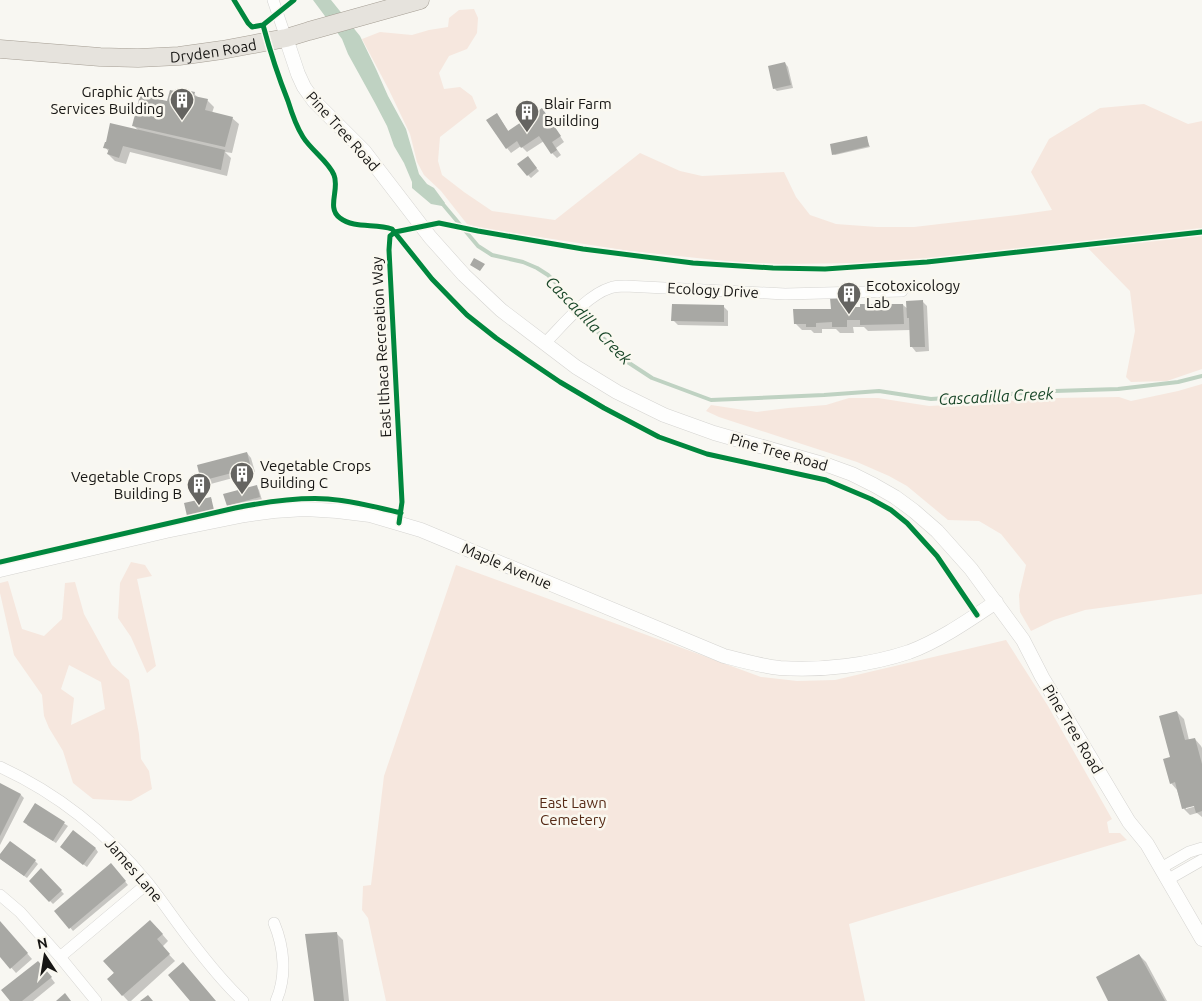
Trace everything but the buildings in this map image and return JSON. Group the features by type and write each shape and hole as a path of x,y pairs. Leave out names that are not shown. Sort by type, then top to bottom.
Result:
{"main road":[{"name":"Dryden Road","path":"0,49 100,57 179,56 286,38 420,0"}],"street":[{"path":"273,0 286,38"},
{"name":"Pine Tree Road","path":"286,38 298,74 314,101 364,151 430,237 464,275 501,310 576,367 617,392 664,415 714,433 852,474 874,484 895,497 937,531 971,569 1023,640 1042,677 1129,822 1147,844 1202,939"},
{"name":"Ecology Drive","path":"545,343 588,301 611,287 626,286 785,294 902,291"},
{"name":"Maple Avenue","path":"0,570 166,531 244,515 304,509 370,515 421,530 724,656 779,668 806,669 876,661 910,652 935,640 996,602"},
{"name":"James Lane","path":"0,767 19,776 74,810 113,844 148,883 227,985 244,1001"},
{"path":"1164,874 1189,852 1202,848"},
{"path":"1164,874 1202,860"},
{"path":"60,958 148,883"},
{"path":"0,895 20,912 96,1001"},
{"path":"274,923 282,947 284,962 280,994 276,1001"}],"green space":[{"path":"474,9 478,18 477,33 467,49 449,56 439,73 444,89 460,87 472,96 477,108 440,137 438,161 442,175 492,211 555,220 640,153 680,171 702,176 784,172 796,197 810,215 836,224 914,227 1017,215 1052,210 1031,172 1049,139 1100,108 1144,104 1188,124 1202,121 1202,369 1167,381 1131,382 1126,377 1135,331 1130,291 1082,242 898,261 779,264 735,262 630,251 480,228 467,224 441,191 424,175 417,162 410,134 362,39 380,32 412,35 448,27 449,18 459,10"},
{"path":"1202,384 1202,594 1085,610 1054,620 1031,631 1020,612 1019,595 1026,565 1001,534 979,521 948,520 907,486 857,462 719,417 706,411 711,405 757,412 826,405 849,398 878,398 929,406 985,403 1003,399 1020,402 1055,398 1119,397 1131,401"},
{"path":"131,562 145,565 152,576 137,579 156,666 147,673 131,637 118,618 120,583"},
{"name":"East Lawn Cemetery","path":"456,565 761,677 797,681 835,680 1006,640 1048,706 1112,819 1107,822 1109,833 1120,833 1127,840 849,924 865,1001 386,1001 368,918 362,910 363,886 371,885 384,776"},
{"path":"8,581 22,629 44,636 62,619 65,583 75,582 84,614 112,665 129,680 139,734 141,759 149,771 152,789 131,801 93,799 73,783 63,751 44,716 42,695 14,655 0,593 0,583","holes":["69,665 101,682 105,709 71,725 74,698 61,689"]}],"shaded area":[{"path":"313,0 331,0 360,36 388,96 406,129 419,174 427,184 434,188 445,203 442,206 431,204 412,188 412,182 394,146 387,126 348,54 342,39"}],"waterway":[{"name":"Cascadilla Creek","path":"441,202 478,246 492,255 523,262 548,275 603,338 626,361 652,378 711,400 879,391 931,399 1118,389 1178,382 1202,376"}],"cycle path":[{"path":"234,0 252,27 263,25 294,0"},
{"path":"263,25 271,54 298,129 306,142 328,165 334,175 336,186 334,209 340,218 352,224 392,229 432,279 467,315 526,359 604,408 659,437 707,454 826,480 871,499 891,510 907,523 937,556 977,615"},
{"path":"395,232 439,223 583,249 693,263 825,269 927,262 1202,232"},
{"name":"East Ithaca Recreation Way","path":"395,232 390,236 389,250 402,502 399,523"},
{"path":"0,562 235,508 281,501 304,499 337,500 401,513"}],"place":[{"name":"Graphic Arts Services Building","path":"182,121"},
{"name":"Blair Farm Building","path":"527,133"},
{"name":"Ecotoxicology Lab","path":"849,315"},
{"name":"Vegetable Crops Building C","path":"242,495"},
{"name":"Vegetable Crops Building B","path":"199,506"}]}
